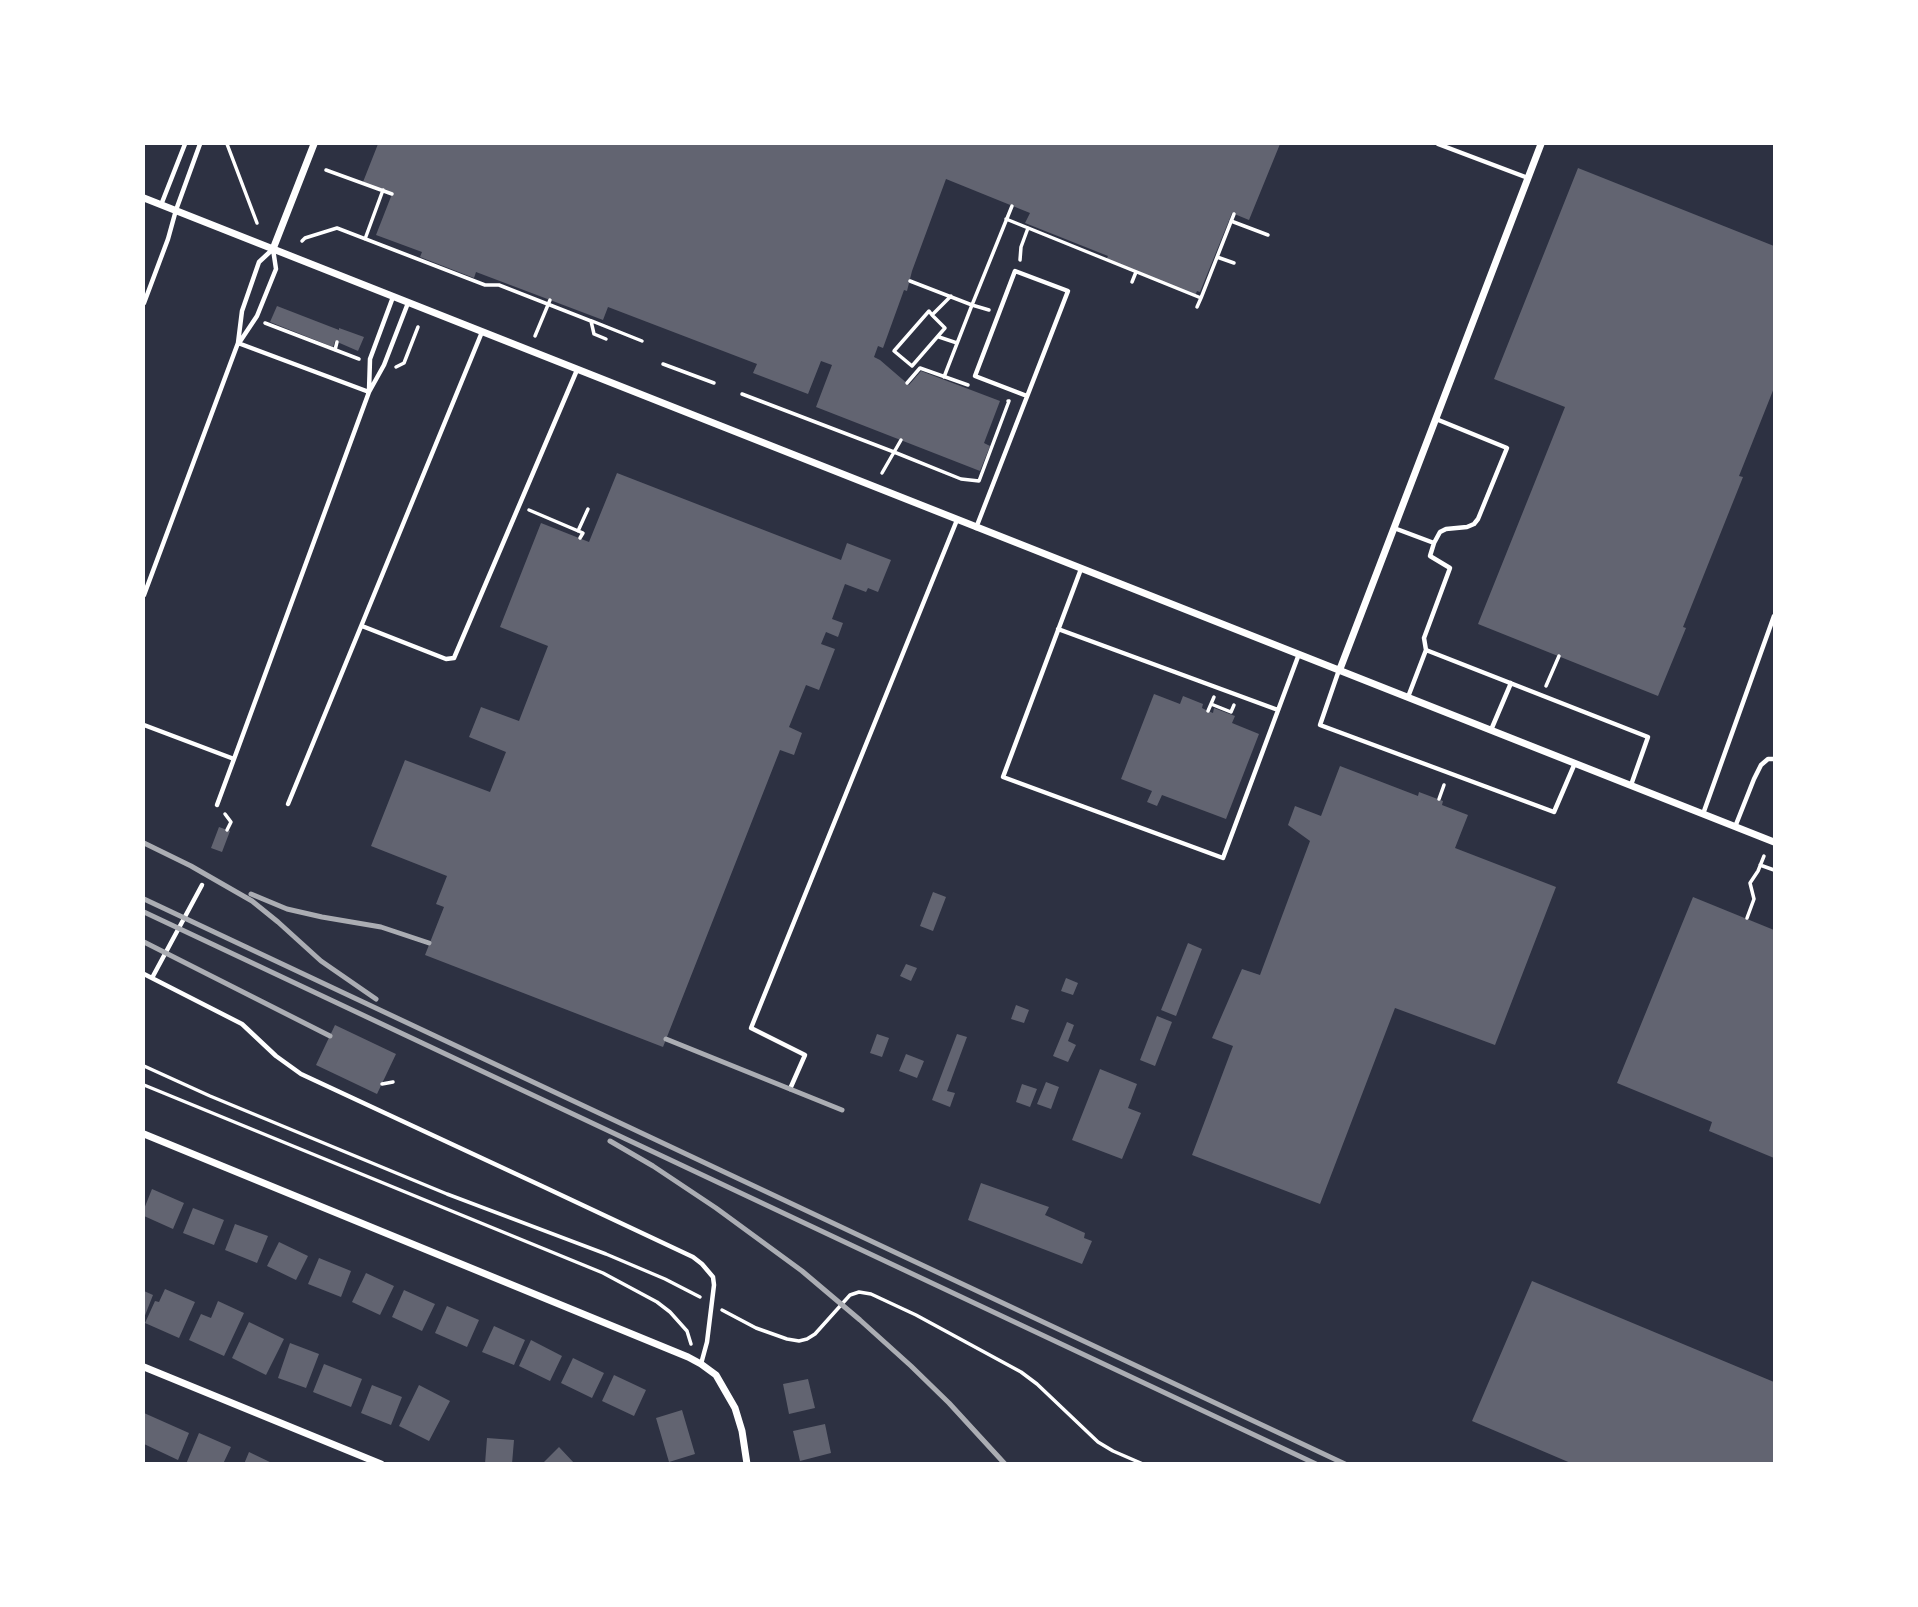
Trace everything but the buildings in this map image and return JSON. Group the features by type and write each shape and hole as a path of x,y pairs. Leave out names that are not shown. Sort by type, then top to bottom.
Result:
{"street":[{"path":"273,249 314,144"},
{"path":"1340,669 1541,144"},
{"path":"144,198 1774,842"},
{"path":"144,1134 701,1364 716,1375 735,1408 740,1420 747,1464"},
{"path":"144,1367 381,1464"}],"lane":[{"path":"161,205 185,144"},
{"path":"144,303 169,239 176,210 200,144"},
{"path":"1438,144 1528,178"},
{"path":"238,344 242,311 259,262 273,249"},
{"path":"144,594 238,344 257,316 276,269 273,249"},
{"path":"976,528 1068,291 1015,271 975,376 1027,396"},
{"path":"369,392 370,359 393,297"},
{"path":"217,805 369,392 384,365 408,303"},
{"path":"288,804 482,332"},
{"path":"238,344 369,392"},
{"path":"362,626 446,659 454,658 577,370"},
{"path":"1408,697 1426,650 1424,638 1450,568 1430,556 1434,543 1440,532 1467,527 1478,519 1507,448 1436,419"},
{"path":"790,1089 804,1055 751,1028 957,520"},
{"path":"1394,528 1434,543"},
{"path":"1080,569 1003,777 1223,858 1299,654"},
{"path":"1702,814 1774,617"},
{"path":"1058,629 1278,710"},
{"path":"1426,650 1648,737 1631,785"},
{"path":"1340,669 1320,725 1554,812 1575,763"},
{"path":"1491,730 1511,683"},
{"path":"144,725 234,759"},
{"path":"1735,827 1761,765 1768,759 1774,759"},
{"path":"152,978 202,885"},
{"path":"144,974 242,1024 276,1056 301,1074 544,1186 700,1262 709,1270 714,1285 707,1342 701,1364"}],"path":[{"path":"227,144 257,223"},
{"path":"326,170 364,180 392,194"},
{"path":"365,239 383,190"},
{"path":"944,377 1012,206"},
{"path":"1197,307 1234,214"},
{"path":"1006,219 1202,298"},
{"path":"1231,220 1268,235"},
{"path":"302,241 305,237 337,228 482,284 499,285 549,302 642,341"},
{"path":"1020,261 1021,247 1028,228"},
{"path":"1217,257 1234,263"},
{"path":"1132,282 1136,272"},
{"path":"482,284 486,276"},
{"path":"910,281 999,314"},
{"path":"932,314 951,296"},
{"path":"535,336 549,302"},
{"path":"915,364 946,328 929,311 894,351 912,366 915,364 970,386"},
{"path":"591,321 594,334 606,339"},
{"path":"263,323 361,359"},
{"path":"388,372 404,362 418,327"},
{"path":"938,336 957,343"},
{"path":"335,349 337,342"},
{"path":"663,364 714,383"},
{"path":"906,383 920,368"},
{"path":"743,394 961,479 979,481 1009,401 996,396"},
{"path":"882,473 901,440"},
{"path":"578,531 588,509"},
{"path":"529,511 583,533 580,538"},
{"path":"1546,685 1559,656"},
{"path":"1208,711 1213,699"},
{"path":"1211,704 1231,712 1233,708"},
{"path":"1439,799 1449,773"},
{"path":"1747,918 1754,899 1750,883 1764,856"},
{"path":"1760,864 1774,870"},
{"path":"144,1066 447,1194 606,1254 680,1286 704,1300"},
{"path":"382,1084 393,1082"},
{"path":"144,1085 603,1273 657,1302 680,1322 690,1337 688,1357"},
{"path":"719,1308 756,1328 799,1341 815,1334 850,1295 859,1292 871,1294 899,1306 1021,1372 1098,1442 1143,1464"}],"railway":[{"path":"144,843 252,901 321,961 376,999"},
{"path":"251,894 287,909 381,927 429,943"},
{"path":"144,899 1345,1464"},
{"path":"144,912 1316,1464"},
{"path":"144,942 330,1036"},
{"path":"666,1039 842,1110"},
{"path":"610,1141 716,1208 802,1271 911,1366 1005,1464"}]}
